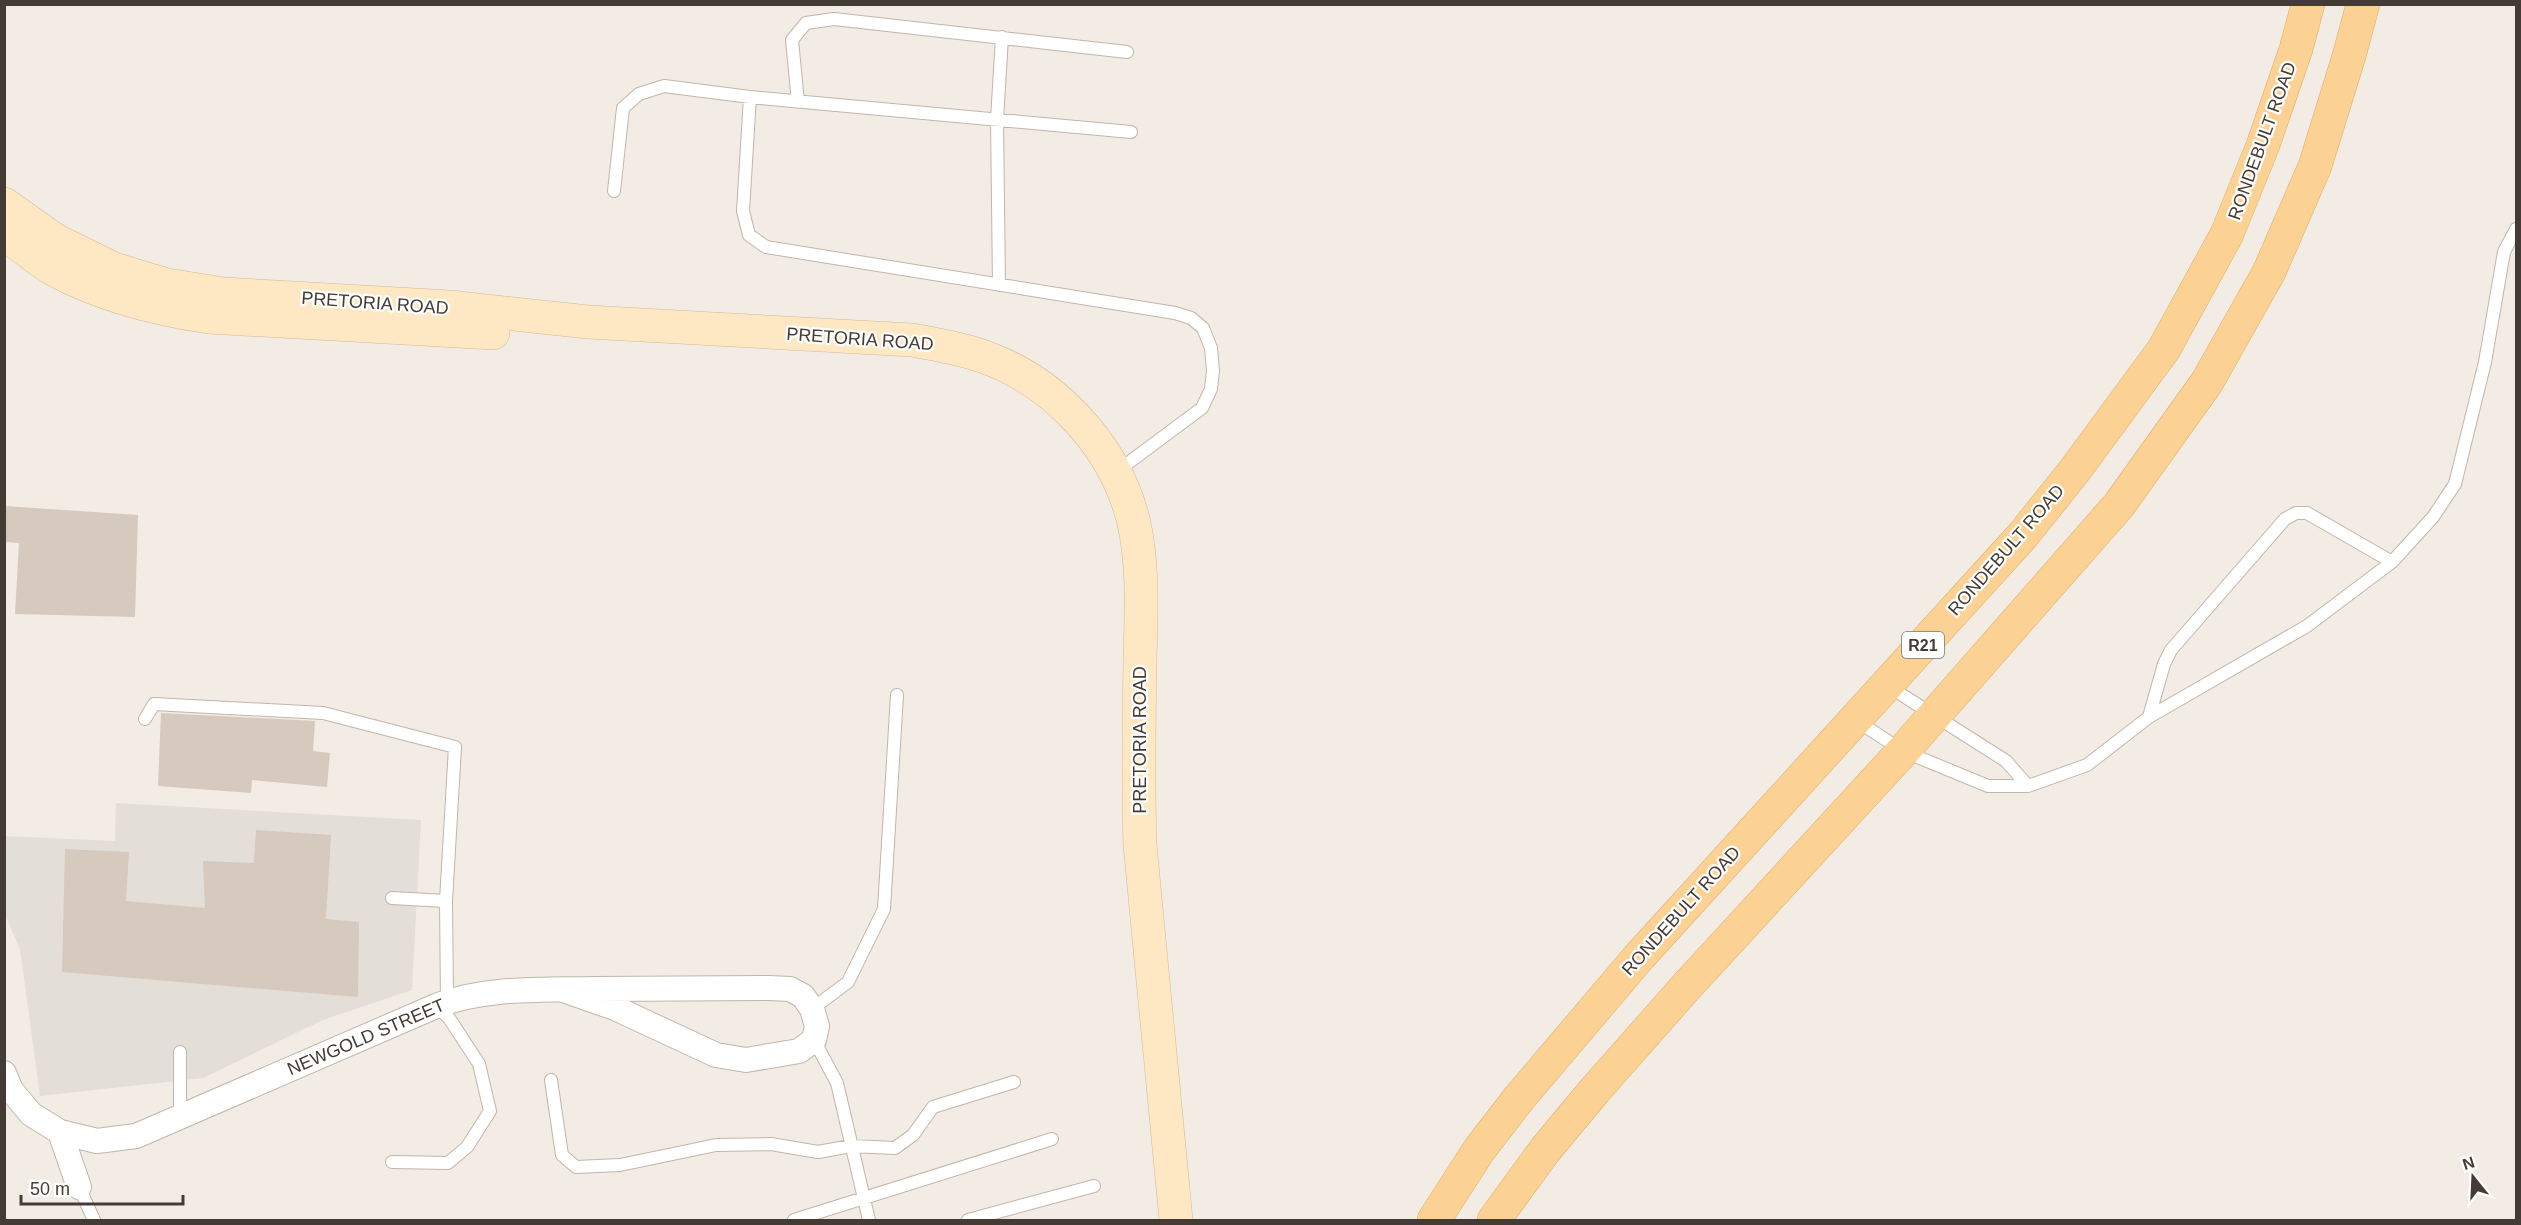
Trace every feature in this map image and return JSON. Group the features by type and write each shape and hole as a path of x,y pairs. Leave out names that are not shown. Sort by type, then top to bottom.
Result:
{"main road":[{"name":"RONDEBULT ROAD","path":"1434,1221 1479,1150 1520,1096 1638,958 2023,535 2075,470 2164,349 2227,234 2263,145 2296,49 2308,4"},
{"path":"1494,1221 1545,1150 1595,1090 2008,634 2119,505 2207,382 2269,272 2315,166 2349,56 2362,4"}],"street":[{"name":"PRETORIA ROAD","path":"4,204 33,226 88,257 168,285 189,301"},
{"name":"PRETORIA ROAD","path":"4,232 53,268 112,295 164,311 189,301 224,294 450,308 588,322 912,340 948,346 984,356 1027,377 1065,406 1089,448 1116,538 1124,654 1129,854 1149,1027 1176,1221"},
{"name":"PRETORIA ROAD","path":"1089,448 1115,473 1132,519 1138,562 1141,610 1140,834 1160,1221"},
{"name":"NEWGOLD STREET","path":"4,1073 11,1090 31,1114 60,1132 97,1141 136,1136 441,1004 492,993 563,990 790,989 803,996 812,1009"},
{"path":"563,990 615,1008 716,1055 746,1060 799,1051 814,1040 817,1026 812,1009"},
{"path":"60,1132 79,1187"}],"lane":[{"path":"798,102 792,40 806,23 834,19 1127,52"},
{"path":"999,285 997,118 1002,38"},
{"path":"614,191 623,108 639,94 664,86 798,102 997,118 1131,132"},
{"path":"750,97 743,211 749,235 765,248 1175,313 1191,318 1203,327 1211,348 1213,371 1211,388 1202,408 1115,473"},
{"path":"1856,720 1903,751 1988,786 2028,786 2087,765 2149,717 2307,626 2392,562 2433,517 2456,483 2485,362 2505,252 2517,229"},
{"path":"2149,717 2164,664 2171,650 2285,519 2296,513 2307,513 2392,562"},
{"path":"1887,685 2006,761 2028,786"},
{"path":"812,1009 848,982 884,909 897,694"},
{"path":"145,719 153,705 323,713 455,747 441,1004 478,1064 490,1111 467,1147 448,1163 392,1162"},
{"path":"392,898 446,901"},
{"path":"814,1040 837,1083 869,1221"},
{"path":"180,1052 180,1117"},
{"path":"551,1080 562,1155 576,1167 621,1165 716,1145 771,1144 818,1152 851,1146 895,1148 913,1135 933,1107 1014,1083"},
{"path":"794,1221 1052,1138"},
{"path":"968,1221 1094,1186"},
{"path":"79,1187 94,1221"}],"shaded area":[{"path":"116,803 421,820 412,990 323,1020 203,1078 40,1096 20,949 5,915 4,836 115,841"}],"building":[{"path":"4,506 138,515 135,617 15,614 19,543 4,542"},
{"path":"161,713 315,721 313,751 330,753 327,787 252,780 251,793 158,786"},
{"path":"256,830 331,835 326,919 359,922 358,997 62,972 65,849 129,852 126,901 205,908 203,861 254,863"}]}
